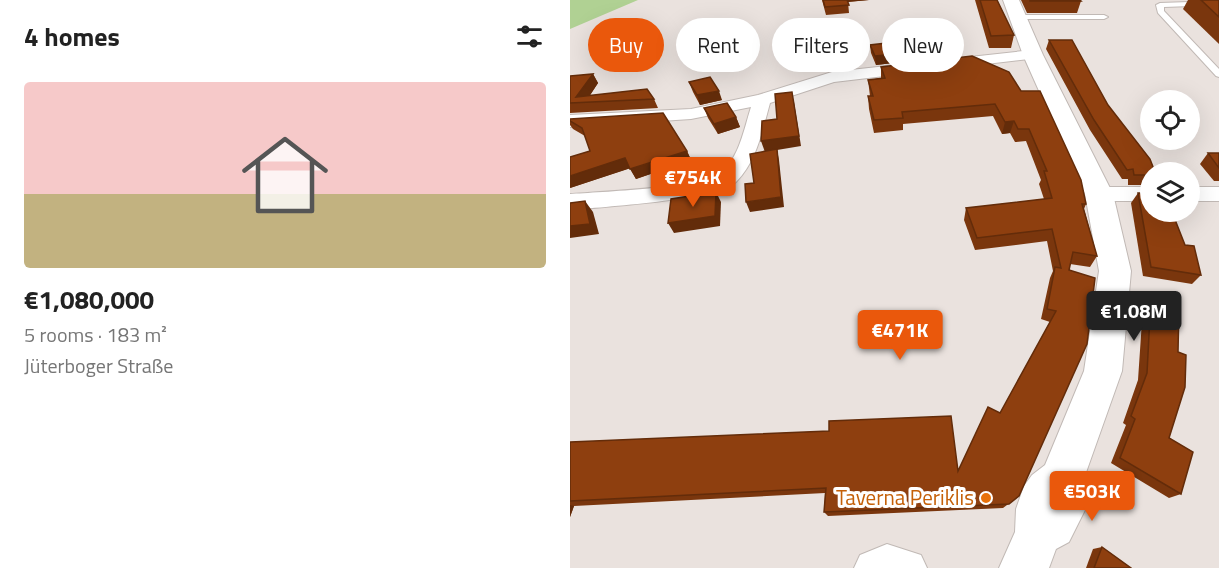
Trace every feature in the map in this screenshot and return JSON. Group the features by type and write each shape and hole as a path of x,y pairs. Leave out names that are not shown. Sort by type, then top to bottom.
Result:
{"main road":[{"path":"1015,8 1033,55 1099,194 1115,271 1103,371 1061,481 1065,504 1032,550"}],"street":[{"path":"570,121 691,114 762,100 832,77 1033,55"},
{"path":"570,202 684,191 727,179 744,158 762,100"},
{"path":"1099,194 1140,194"},
{"path":"1200,194 1219,194"},
{"path":"873,568 887,563 908,568"}],"lane":[{"path":"1219,3 1160,5 1161,11 1219,74"},
{"path":"1015,8 1104,17"}],"green space":[{"path":"570,0 638,0 596,18 588,18 588,21 570,29"}],"building":[{"path":"823,0 847,0 849,5 825,7"},
{"path":"980,0 997,0 1014,35 991,36"},
{"path":"1080,0 1081,1 1030,1"},
{"path":"1201,0 1219,0 1219,17"},
{"path":"1049,40 1072,40 1108,105 1140,146 1140,150 1143,150 1150,159 1151,162 1140,162 1140,175 1134,175 1133,169 1127,170 1094,120"},
{"path":"882,44 882,55 875,56 870,45"},
{"path":"972,56 1009,72 1021,91 1040,91 1081,180 1086,204 1082,204 1097,256 1073,252 1069,270 1095,278 1087,344 1019,496 1009,504 824,512 826,488 570,501 570,442 829,431 829,421 951,416 958,471 988,407 1000,413 1056,311 1047,309 1055,267 1061,268 1052,229 977,238 966,208 1052,198 1044,171 1047,171 1029,129 1018,129 1014,121 1005,122 995,104 902,112 903,118 874,120 868,96 873,96 868,80 885,78 883,72 964,72 964,57"},
{"path":"593,74 576,97 647,89 654,99 570,103 570,76"},
{"path":"710,77 719,91 697,95 689,82"},
{"path":"792,92 799,136 761,141 762,121 777,119 775,94"},
{"path":"727,103 736,117 714,124 704,108"},
{"path":"663,113 687,151 630,169 625,158 570,176 570,157 590,151 582,128 570,119"},
{"path":"777,149 781,197 746,202 745,184 754,183 750,154"},
{"path":"1208,153 1219,153 1219,168"},
{"path":"716,192 715,216 668,223 671,199"},
{"path":"585,201 590,224 570,226 570,203"},
{"path":"1143,222 1176,222 1185,245 1194,246 1201,275 1151,267"},
{"path":"1151,297 1179,305 1178,352 1186,355 1185,387 1169,438 1193,452 1181,494 1120,458 1135,419 1131,416 1147,373"},
{"path":"1102,547 1131,568 1094,568"}],"place":[{"name":"Taverna Periklis","path":"986,498"}]}
